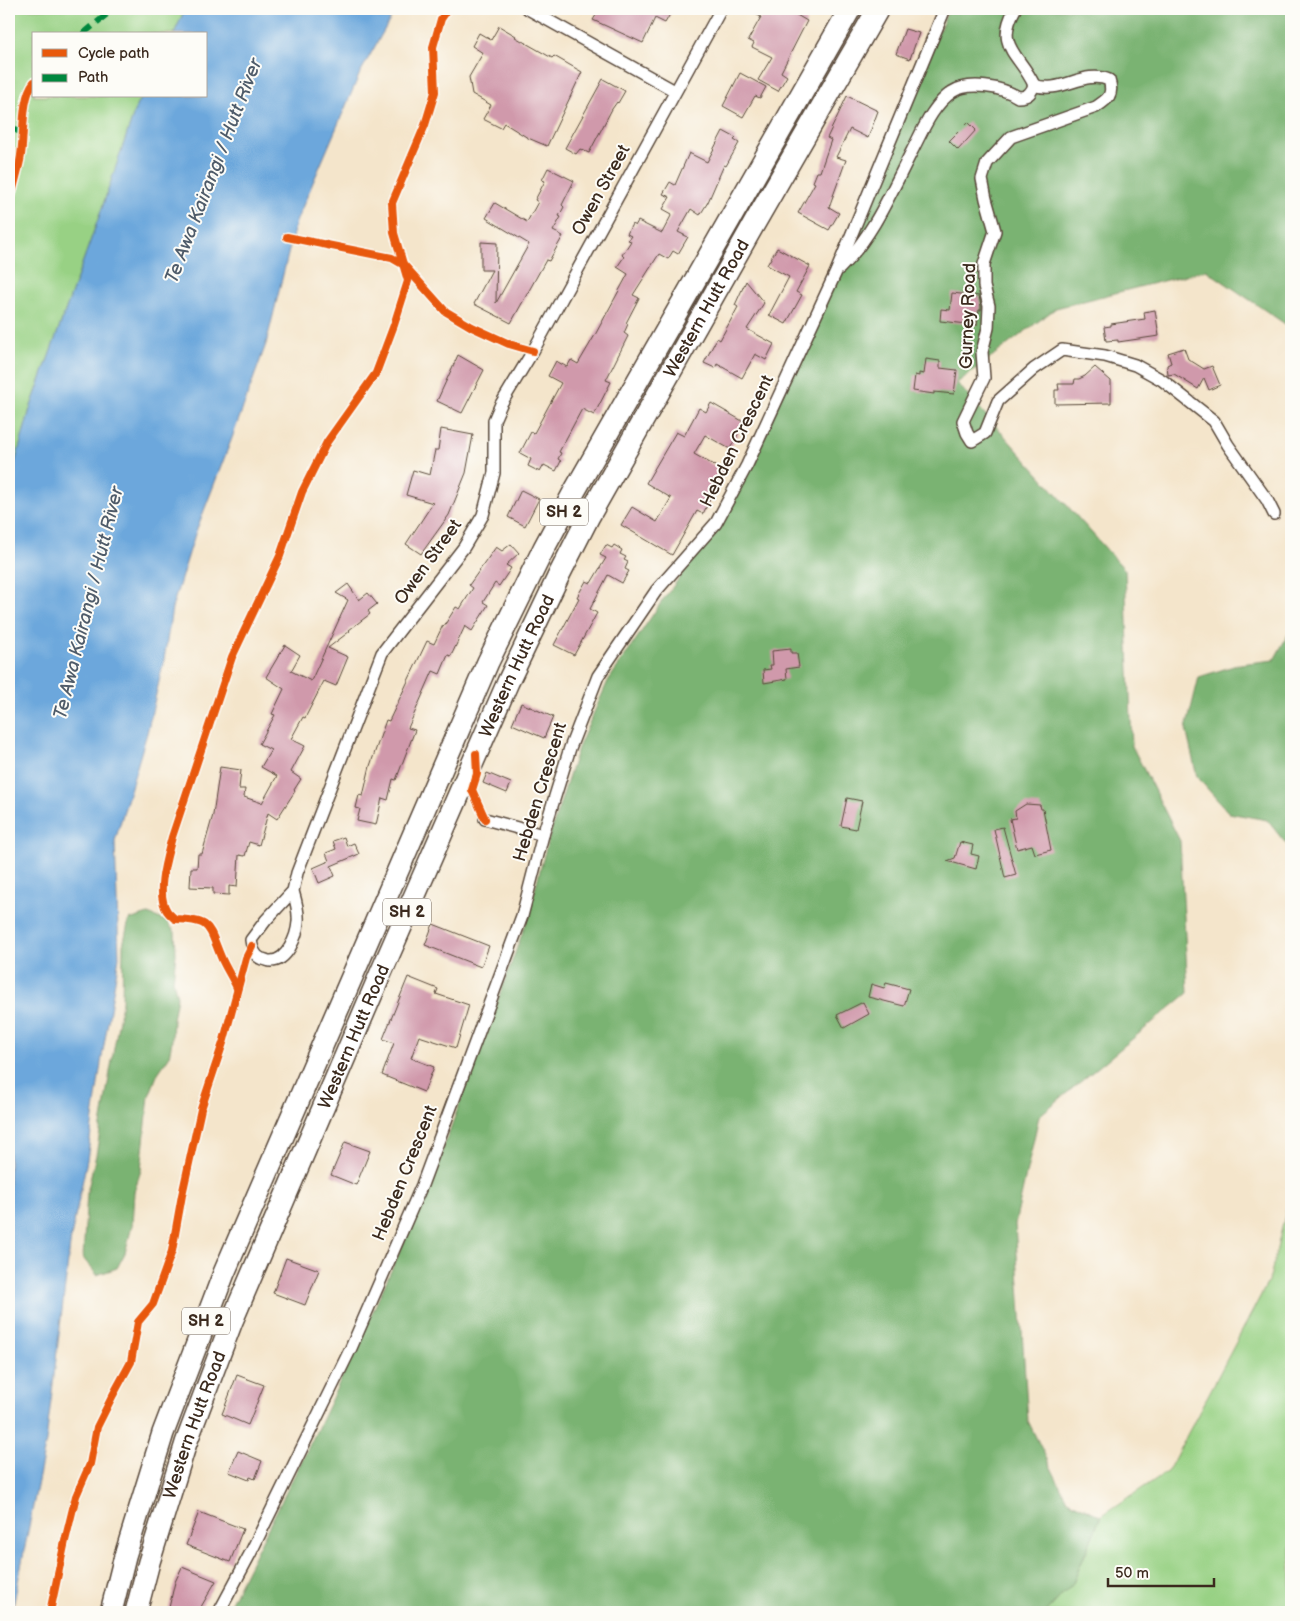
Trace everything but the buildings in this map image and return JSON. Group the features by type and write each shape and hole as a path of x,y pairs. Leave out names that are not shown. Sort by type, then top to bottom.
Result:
{"highway":[{"name":"Western Hutt Road","path":"111,1612 125,1556 163,1433 224,1273 488,662 574,492 850,9"},
{"name":"Western Hutt Road","path":"136,1612 149,1562 186,1443 232,1321 508,682 560,573 594,508 878,9"}],"street":[{"path":"528,9 675,91"},
{"name":"Owen Street","path":"293,891 297,873 382,653 464,547 483,515 494,473 494,420 501,404 533,351 720,9"},
{"path":"836,272 854,255 873,227 932,112 953,91 971,86 1009,92 1018,97 1029,94 1034,85 1029,74 1008,44 1008,20 1015,9"},
{"name":"Hebden Crescent","path":"219,1612 250,1554 351,1348 422,1185 522,916 543,836 570,748 598,676 656,592 716,523 747,465 836,272 944,11"},
{"name":"Gurney Road","path":"1034,85 1042,88 1056,88 1078,80 1100,76 1109,80 1112,88 1108,99 1096,107 1011,137 987,163 982,179 995,231 984,264 984,286 989,306 988,328 982,352 984,378 963,421 966,433 972,441 985,432 998,401 1034,369 1062,350 1105,356 1135,365 1162,380 1214,421 1228,446 1267,500 1274,514"},
{"path":"485,819 543,836"},
{"path":"293,891 298,922 291,946 278,959 270,961 259,957 254,952 251,940 266,920 293,891"}],"green space":[{"path":"9,9 185,9 175,32 32,32 32,98 141,98 137,104 100,214 30,409 9,485"},
{"path":"954,9 1291,9 1291,328 1206,270 1056,308 957,383 1125,570 1132,746 1180,841 1188,993 1039,1116 1015,1224 1028,1421 1067,1500 1101,1516 1073,1583 1046,1612 226,1612 313,1438 430,1184 526,923 547,844 578,748 608,681 662,601 720,524 947,13"},
{"path":"1291,629 1291,850 1267,820 1229,813 1197,777 1186,729 1199,677 1240,664 1274,660"},
{"path":"148,914 166,921 175,932 176,954 173,980 177,997 172,1040 169,1057 158,1073 149,1096 141,1170 134,1192 132,1226 125,1253 117,1268 97,1275 83,1258 87,1193 96,1155 122,1001 123,945 129,920"},
{"path":"1291,1190 1291,1612 1046,1612 1073,1583 1101,1516 1168,1471 1270,1278"}],"water":[{"name":"Te Awa Kairangi / Hutt River","path":"185,9 396,9 360,73 296,222 266,344 195,534 172,608 164,660 147,733 115,841 119,957 87,1160 71,1237 46,1441 12,1612 9,1612 9,485 30,409 100,214 137,104 141,98 208,98 208,32 175,32"}],"marked path":[{"path":"85,32 106,15 110,9"},
{"path":"944,11 948,9"},
{"path":"9,125 22,134"}],"cycle path":[{"path":"237,988 207,927 196,921 175,919 167,911 162,895 165,864 172,837 232,657 280,556 302,492 327,442 376,373 394,325 408,281 394,233 392,203 425,125 435,92 433,47 441,19 448,9"},
{"path":"9,203 20,161 25,109 32,86"},
{"path":"287,237 392,258 404,265 445,311 472,327 509,344 533,351"},
{"path":"476,754 477,774 472,790 485,819"},
{"path":"50,1612 76,1496 90,1464 97,1427 131,1362 138,1322 153,1304 172,1251 201,1109 224,1040 246,958 252,946"}]}
